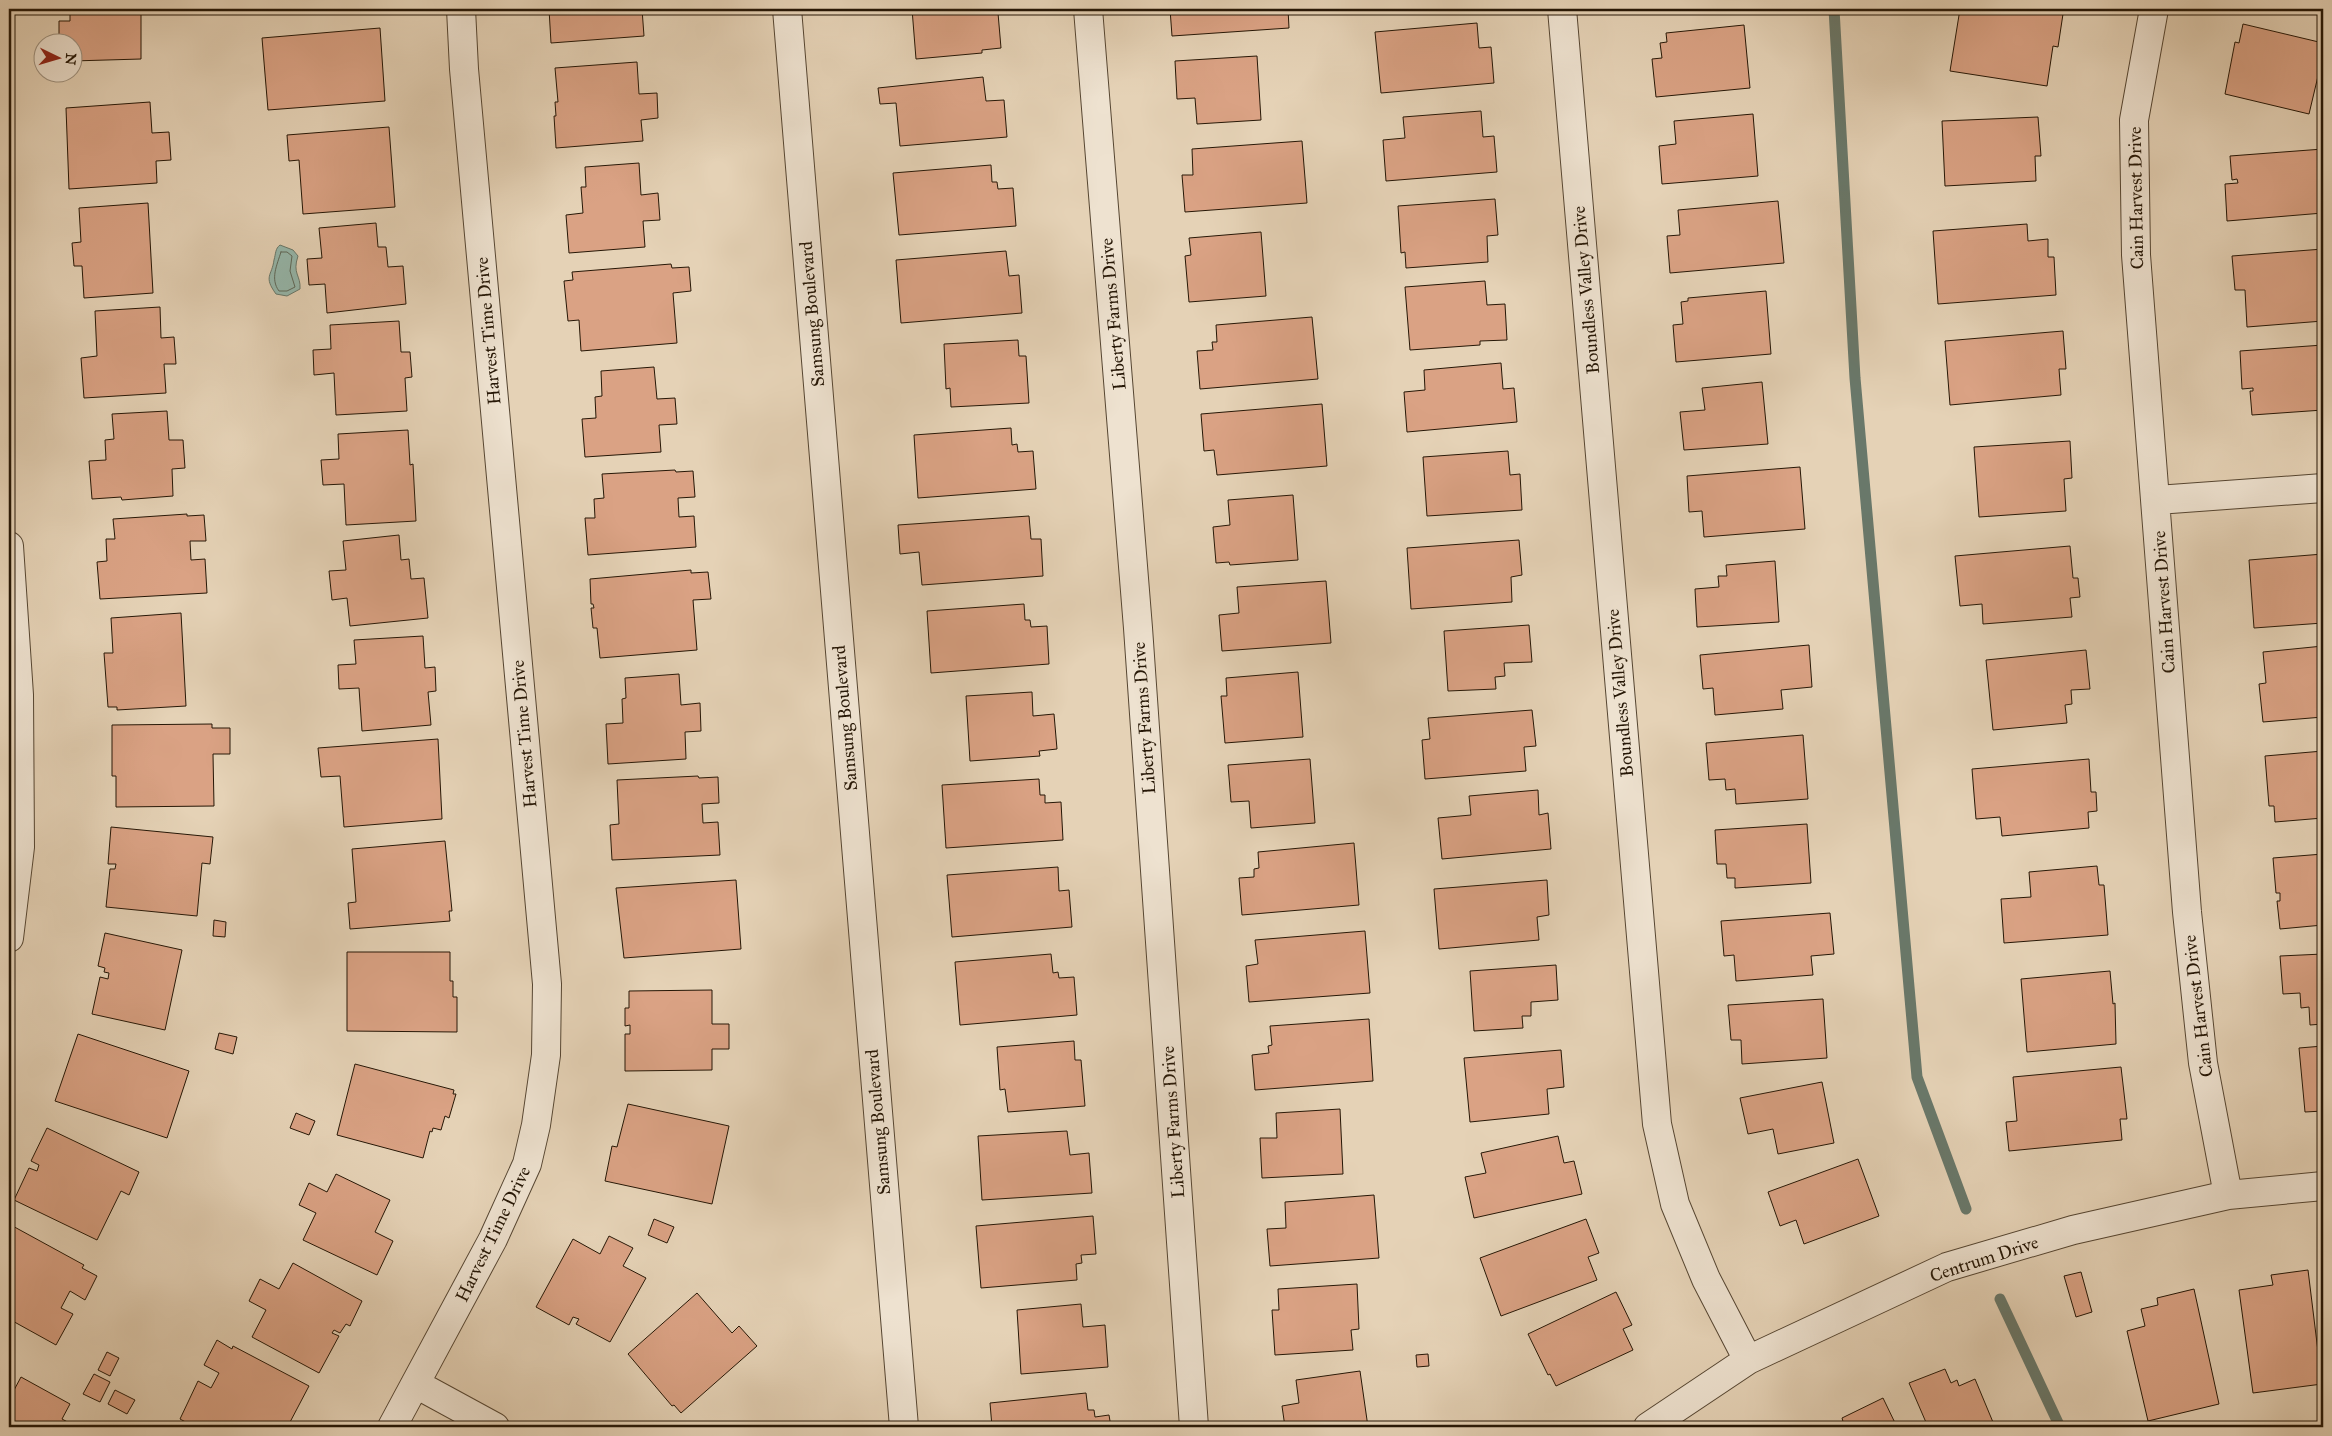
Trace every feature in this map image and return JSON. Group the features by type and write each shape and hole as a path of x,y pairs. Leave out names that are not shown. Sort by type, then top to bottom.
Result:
{"street":[{"name":"Harvest Time Drive","path":"392,1427 494,1240 527,1164 536,1125 546,1055 547,984 460,9"},
{"name":"Samsung Boulevard","path":"787,9 904,1427"},
{"name":"Liberty Farms Drive","path":"1088,9 1138,628 1194,1427"},
{"name":"Boundless Valley Drive","path":"1562,9 1657,1124 1675,1204 1706,1279 1748,1360"},
{"name":"Cain Harvest Drive","path":"2154,9 2134,120 2136,255 2157,500 2187,912 2203,1063 2228,1195"},
{"path":"2157,500 2323,488"},
{"path":"9,546 19,695 20,847 9,938"},
{"name":"Centrum Drive","path":"1648,1427 1748,1360 1947,1267 2073,1230 2228,1195 2323,1186"},
{"path":"416,1384 495,1427"}],"water":[{"path":"280,245 293,250 298,256 296,271 300,289 287,296 276,294 269,280 276,251"}],"building":[{"path":"70,9 141,9 141,59 82,61 82,32 59,32 59,21 70,21"},
{"path":"549,9 642,9 644,36 551,43"},
{"path":"912,9 977,9 979,14 998,13 1001,48 982,50 982,53 916,59"},
{"path":"1170,9 1288,9 1289,28 1172,36"},
{"path":"1960,9 2027,9 2063,14 2058,47 2053,46 2047,86 1950,71"},
{"path":"1477,23 1479,48 1491,47 1494,83 1381,93 1375,32"},
{"path":"2243,24 2323,43 2323,55 2309,114 2225,94 2235,42 2239,43"},
{"path":"1744,25 1750,88 1656,97 1652,59 1662,58 1660,43 1667,42 1666,33"},
{"path":"380,28 385,101 268,110 262,38"},
{"path":"1257,56 1261,120 1197,124 1195,98 1177,99 1175,61"},
{"path":"637,62 639,94 657,93 658,118 641,120 643,141 556,148 554,116 556,116 555,102 558,102 555,68"},
{"path":"983,77 986,101 1004,100 1007,137 900,146 896,103 880,104 878,88"},
{"path":"150,102 152,133 169,132 171,160 156,161 157,183 69,189 66,108"},
{"path":"1481,111 1483,137 1494,136 1497,172 1386,181 1383,140 1405,138 1403,117"},
{"path":"1753,114 1758,176 1662,184 1659,146 1676,144 1674,121"},
{"path":"2038,117 2041,156 2035,156 2036,181 1945,186 1942,121"},
{"path":"389,127 395,207 303,214 299,160 289,161 287,135"},
{"path":"1302,141 1307,203 1185,212 1182,175 1193,175 1192,149"},
{"path":"2323,149 2323,213 2227,221 2225,184 2238,183 2237,179 2232,180 2230,156"},
{"path":"639,163 641,195 658,193 660,220 643,221 645,247 569,253 566,215 583,213 581,187 586,187 585,167"},
{"path":"991,165 992,182 997,182 998,189 1013,188 1016,226 899,235 893,173"},
{"path":"1495,199 1498,235 1487,236 1488,262 1406,268 1405,252 1401,253 1398,206"},
{"path":"1778,201 1784,263 1670,273 1667,236 1680,235 1678,210"},
{"path":"148,203 153,293 84,298 82,266 74,266 72,243 81,242 79,208"},
{"path":"376,223 378,247 386,247 388,267 403,266 406,304 327,313 325,284 309,285 307,259 322,258 319,228"},
{"path":"2027,224 2028,241 2048,239 2048,257 2054,257 2056,295 1938,304 1933,231"},
{"path":"1261,232 1266,296 1189,302 1185,256 1191,255 1189,238"},
{"path":"2323,249 2323,321 2247,327 2245,290 2235,290 2232,256"},
{"path":"1006,251 1009,276 1019,275 1022,313 901,323 896,260"},
{"path":"671,264 672,268 689,267 691,291 673,293 677,343 581,351 579,320 568,321 564,281 573,280 572,272"},
{"path":"1485,281 1487,305 1505,304 1507,340 1480,341 1480,345 1410,350 1405,287"},
{"path":"1766,291 1771,354 1676,362 1673,325 1683,324 1681,302 1688,301 1688,298"},
{"path":"160,307 161,338 174,337 176,364 164,364 166,393 84,398 81,358 97,356 95,311"},
{"path":"1312,317 1318,379 1200,389 1197,351 1213,350 1212,342 1217,342 1216,325"},
{"path":"399,321 401,352 410,352 412,377 405,378 407,411 336,415 334,373 314,375 313,350 331,349 330,325"},
{"path":"2063,331 2066,369 2059,369 2061,395 1950,405 1945,341"},
{"path":"1018,340 1019,356 1026,356 1029,403 951,407 950,388 946,389 944,344"},
{"path":"2323,345 2323,410 2252,415 2250,391 2253,391 2253,388 2242,389 2240,351"},
{"path":"1501,363 1503,389 1514,388 1517,422 1407,432 1404,392 1425,390 1424,370"},
{"path":"654,367 657,399 675,398 677,424 659,425 661,452 585,457 582,419 596,418 595,397 602,396 601,371"},
{"path":"1762,382 1768,444 1684,450 1680,412 1705,410 1702,388"},
{"path":"1322,404 1327,466 1217,475 1214,450 1204,451 1201,414"},
{"path":"167,411 169,440 183,440 185,468 172,469 173,496 122,500 121,497 92,499 89,461 106,460 105,440 114,439 112,414"},
{"path":"1011,428 1012,445 1017,444 1018,452 1033,451 1036,489 918,498 914,435"},
{"path":"408,430 410,465 413,464 416,521 346,525 344,484 323,485 321,460 339,459 338,434"},
{"path":"2070,441 2072,478 2064,479 2066,511 1979,517 1974,447"},
{"path":"1508,451 1510,475 1520,474 1522,510 1427,516 1423,457"},
{"path":"1800,467 1805,529 1704,537 1702,511 1689,512 1687,476"},
{"path":"675,470 676,472 693,471 695,497 678,498 679,517 694,516 696,547 588,555 585,518 595,518 594,499 604,498 602,474"},
{"path":"1293,495 1298,560 1230,565 1229,562 1216,563 1213,527 1230,525 1228,500"},
{"path":"187,514 187,516 204,515 206,541 190,541 191,560 205,559 207,593 100,599 97,562 107,561 106,539 115,539 113,519"},
{"path":"1029,516 1031,539 1041,539 1043,576 922,585 919,552 900,554 898,525"},
{"path":"399,535 401,560 409,559 411,579 424,578 428,618 350,626 347,598 332,600 329,571 346,570 343,541"},
{"path":"1519,540 1522,575 1511,577 1512,602 1411,609 1407,548"},
{"path":"2070,546 2073,578 2078,578 2080,597 2070,598 2072,617 1983,624 1982,604 1960,606 1955,556"},
{"path":"2323,554 2323,623 2254,628 2249,560"},
{"path":"1775,561 1779,622 1697,627 1695,589 1719,587 1718,576 1727,576 1726,565"},
{"path":"691,570 691,573 708,572 711,599 693,600 697,650 600,658 597,628 593,628 591,608 594,608 593,604 591,604 590,579"},
{"path":"1326,581 1331,643 1222,651 1219,615 1239,613 1237,587"},
{"path":"1024,604 1025,620 1030,620 1031,627 1047,626 1049,664 931,673 927,611"},
{"path":"181,613 186,706 117,710 117,707 108,707 104,653 113,653 111,618"},
{"path":"1529,625 1532,662 1504,663 1505,676 1495,677 1496,689 1448,691 1444,631"},
{"path":"423,636 425,668 435,667 436,691 428,692 431,725 362,731 359,688 339,689 338,665 356,664 354,640"},
{"path":"1809,645 1812,687 1781,690 1783,709 1715,715 1713,688 1703,689 1700,655"},
{"path":"2323,646 2323,717 2263,722 2259,684 2266,683 2263,652"},
{"path":"2086,650 2090,689 2071,690 2072,704 2065,705 2067,723 1993,730 1986,660"},
{"path":"1298,672 1303,737 1225,743 1221,696 1227,696 1226,678"},
{"path":"679,674 681,705 700,703 701,731 685,732 686,759 608,764 606,724 623,723 622,699 626,698 625,678"},
{"path":"1032,692 1033,716 1054,714 1057,749 1039,751 1040,756 970,761 966,696"},
{"path":"1532,710 1536,746 1524,747 1526,771 1425,779 1422,740 1430,739 1428,718"},
{"path":"212,724 212,728 230,728 230,754 213,754 214,806 116,807 116,776 112,776 112,725"},
{"path":"1803,735 1808,799 1736,804 1735,789 1726,790 1725,779 1709,780 1706,743"},
{"path":"438,739 442,819 344,827 340,776 321,777 318,748"},
{"path":"2323,751 2323,818 2275,822 2274,806 2269,806 2265,756"},
{"path":"1310,759 1315,823 1251,828 1249,801 1231,802 1228,765"},
{"path":"2089,759 2091,792 2096,792 2097,811 2088,812 2089,828 2002,836 2000,817 1976,819 1972,769"},
{"path":"698,776 699,778 718,777 719,803 702,804 703,823 718,822 720,855 612,860 610,825 619,824 617,780"},
{"path":"1039,779 1040,795 1045,795 1045,803 1061,802 1063,840 946,848 942,785"},
{"path":"1538,790 1539,815 1548,813 1551,849 1442,859 1438,818 1471,815 1469,796"},
{"path":"1807,824 1811,883 1735,888 1735,878 1727,878 1726,864 1717,864 1715,830"},
{"path":"111,827 213,837 210,864 202,863 197,916 106,907 110,869 115,869 116,864 108,864"},
{"path":"445,841 452,911 449,911 450,921 350,929 348,903 356,902 352,849"},
{"path":"1354,843 1359,905 1242,915 1239,878 1254,877 1254,869 1259,868 1258,852"},
{"path":"2323,854 2323,925 2280,929 2277,901 2280,901 2280,893 2276,893 2273,858"},
{"path":"2097,866 2099,885 2104,885 2108,935 2004,943 2001,899 2031,897 2029,872"},
{"path":"1058,867 1059,891 1069,890 1072,927 952,937 947,875"},
{"path":"736,880 741,949 624,958 616,888"},
{"path":"1547,880 1549,915 1537,917 1539,940 1439,949 1434,889"},
{"path":"1830,913 1834,954 1811,956 1813,975 1736,981 1734,955 1724,956 1721,921"},
{"path":"214,920 226,922 225,937 213,936"},
{"path":"1365,931 1370,993 1249,1002 1246,966 1258,964 1255,940"},
{"path":"105,933 182,950 165,1030 92,1014 100,977 108,979 109,973 104,972 105,968 98,966"},
{"path":"347,952 450,952 450,981 453,981 453,997 457,997 457,1032 347,1031"},
{"path":"1051,954 1053,973 1058,972 1059,978 1074,977 1077,1015 960,1025 955,962"},
{"path":"2323,954 2323,1024 2310,1025 2309,1007 2301,1008 2300,993 2283,994 2280,956"},
{"path":"1556,965 1558,1000 1531,1002 1531,1016 1522,1016 1523,1028 1474,1031 1470,971"},
{"path":"2110,971 2113,1004 2115,1003 2116,1044 2027,1052 2021,979"},
{"path":"712,990 712,1024 729,1024 729,1049 712,1049 712,1070 625,1071 625,1034 630,1034 630,1025 625,1026 625,1008 629,1008 629,991"},
{"path":"1823,999 1827,1058 1742,1064 1741,1040 1731,1040 1728,1005"},
{"path":"1369,1019 1373,1081 1255,1090 1252,1055 1269,1053 1268,1046 1272,1045 1270,1026"},
{"path":"219,1033 237,1037 233,1054 215,1049"},
{"path":"78,1034 189,1071 167,1138 55,1101"},
{"path":"1074,1041 1075,1060 1081,1060 1085,1106 1008,1112 1005,1089 1000,1090 997,1047"},
{"path":"2323,1046 2323,1111 2305,1112 2299,1048"},
{"path":"1561,1050 1564,1087 1547,1089 1549,1114 1470,1122 1464,1058"},
{"path":"355,1064 454,1090 453,1094 456,1094 449,1118 445,1116 441,1130 433,1128 432,1132 430,1131 423,1158 337,1135"},
{"path":"2121,1067 2127,1119 2120,1119 2122,1140 2009,1151 2006,1122 2017,1121 2013,1077"},
{"path":"1822,1082 1834,1143 1778,1154 1773,1129 1748,1134 1740,1098"},
{"path":"628,1104 729,1126 712,1204 605,1181 612,1146 617,1147"},
{"path":"1340,1109 1343,1174 1262,1178 1260,1138 1277,1138 1276,1113"},
{"path":"296,1113 315,1121 309,1135 290,1128"},
{"path":"47,1128 139,1172 129,1195 121,1191 97,1240 14,1200 29,1168 37,1171 39,1165 31,1161"},
{"path":"1067,1131 1070,1155 1089,1153 1092,1193 982,1200 978,1136"},
{"path":"1558,1136 1564,1163 1574,1161 1582,1194 1474,1218 1465,1177 1486,1173 1481,1153"},
{"path":"1858,1159 1879,1216 1804,1244 1796,1220 1780,1226 1768,1192"},
{"path":"336,1174 390,1200 375,1232 393,1241 377,1275 303,1240 316,1213 299,1205 309,1183 327,1192"},
{"path":"1374,1195 1379,1258 1270,1266 1267,1229 1286,1228 1285,1202"},
{"path":"1093,1216 1096,1254 1081,1255 1082,1263 1076,1264 1077,1280 981,1288 976,1226"},
{"path":"654,1219 674,1227 667,1243 648,1235"},
{"path":"1586,1219 1599,1253 1588,1257 1597,1280 1501,1316 1480,1258"},
{"path":"9,1224 84,1265 82,1268 97,1276 85,1300 70,1291 61,1308 73,1314 56,1345 9,1319"},
{"path":"609,1236 633,1248 623,1266 646,1278 610,1342 576,1324 579,1319 573,1317 569,1325 536,1307 573,1239 600,1254"},
{"path":"293,1263 362,1301 350,1326 346,1324 340,1333 334,1330 332,1333 339,1336 319,1373 252,1337 266,1310 249,1301 260,1279 279,1289"},
{"path":"2308,1270 2322,1384 2253,1393 2239,1290 2273,1285 2271,1275"},
{"path":"2081,1272 2092,1312 2076,1317 2064,1276"},
{"path":"1357,1284 1359,1329 1351,1330 1353,1350 1275,1355 1272,1310 1279,1310 1278,1289"},
{"path":"2194,1289 2219,1404 2148,1421 2127,1331 2145,1326 2141,1309 2158,1305 2157,1298"},
{"path":"1616,1292 1632,1325 1623,1329 1633,1350 1556,1386 1550,1374 1548,1375 1528,1334"},
{"path":"697,1293 732,1333 739,1326 757,1346 681,1413 674,1405 672,1406 628,1354"},
{"path":"1081,1304 1083,1327 1105,1325 1108,1367 1021,1374 1017,1310"},
{"path":"217,1340 232,1349 233,1346 309,1386 289,1424 295,1427 195,1427 180,1419 198,1381 211,1388 219,1373 204,1365"},
{"path":"107,1352 119,1358 110,1376 98,1370"},
{"path":"1428,1354 1429,1366 1417,1367 1416,1355"},
{"path":"1945,1369 1951,1383 1957,1380 1959,1386 1975,1379 1995,1427 1928,1427 1909,1383"},
{"path":"1360,1371 1368,1427 1285,1427 1282,1406 1299,1403 1296,1380"},
{"path":"94,1374 110,1382 100,1402 83,1394"},
{"path":"21,1377 70,1404 62,1419 77,1427 9,1427 9,1390 13,1392"},
{"path":"115,1390 135,1400 127,1414 108,1404"},
{"path":"1086,1393 1088,1410 1094,1410 1095,1417 1109,1415 1111,1427 992,1427 990,1403"},
{"path":"1883,1398 1897,1427 1840,1427 1844,1425 1842,1418"}],"waterway":[{"path":"1834,9 1855,378 1917,1077 1966,1209"},
{"path":"2000,1299 2060,1427"}]}
